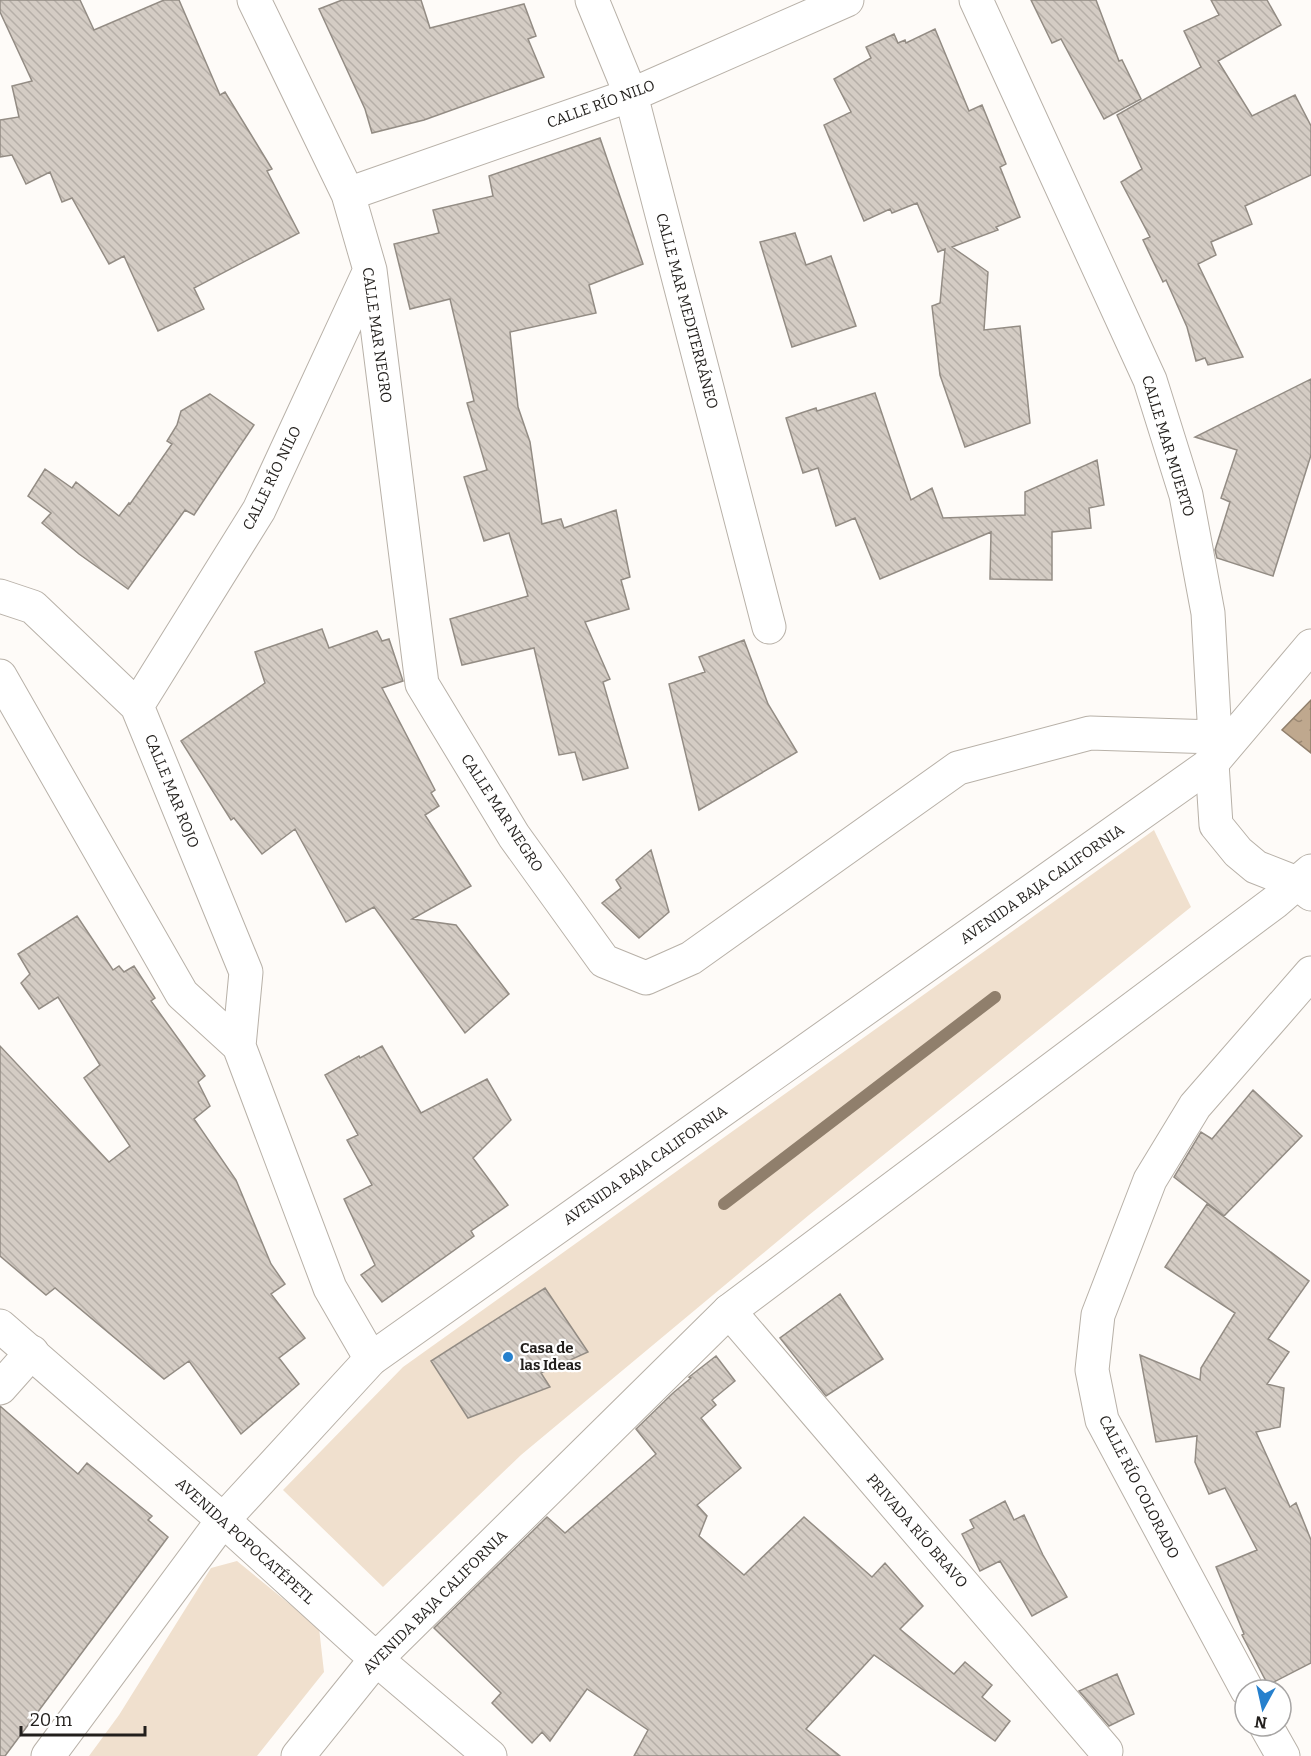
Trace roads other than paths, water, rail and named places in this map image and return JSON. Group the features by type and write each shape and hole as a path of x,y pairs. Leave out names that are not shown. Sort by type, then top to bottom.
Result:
{"street":[{"name":"CALLE MAR NEGRO","path":"254,0 348,194 370,270 422,684 514,836 604,961 646,978 691,958 958,768 1090,733 1214,750"},
{"name":"CALLE MAR MEDITERRÁNEO","path":"592,0 631,95 769,627"},
{"name":"CALLE RÍO NILO","path":"348,194 631,95 848,0"},
{"name":"CALLE MAR MUERTO","path":"976,0 1150,380 1186,495 1208,613 1216,825 1238,852 1256,867 1306,883"},
{"name":"CALLE RÍO NILO","path":"137,706 259,510 370,270"},
{"name":"CALLE MAR ROJO","path":"0,596 33,607 137,706 246,972 239,1046 330,1288 371,1359"},
{"name":"AVENIDA BAJA CALIFORNIA","path":"48,1756 224,1520 371,1359 1214,750 1311,646"},
{"name":"CALLE MAR ROJO","path":"0,676 182,994 239,1046"},
{"name":"AVENIDA BAJA CALIFORNIA","path":"298,1756 376,1659 729,1311 1275,902 1306,883"},
{"name":"CALLE RÍO COLORADO","path":"1241,1678 1102,1420 1092,1370 1098,1314 1150,1180 1195,1106 1311,973"},
{"name":"PRIVADA RÍO BRAVO","path":"729,1311 1106,1751"},
{"name":"AVENIDA POPOCATÉPETL","path":"0,1326 224,1520 376,1659 490,1756"},
{"path":"0,1388 32,1352"},
{"path":"1272,1738 1282,1756"}],"water":[{"path":"1311,700 1311,753 1282,730"}],"waterway":[{"path":"724,1204 995,997"}],"place":[{"name":"Casa de las Ideas","path":"508,1357"}]}
